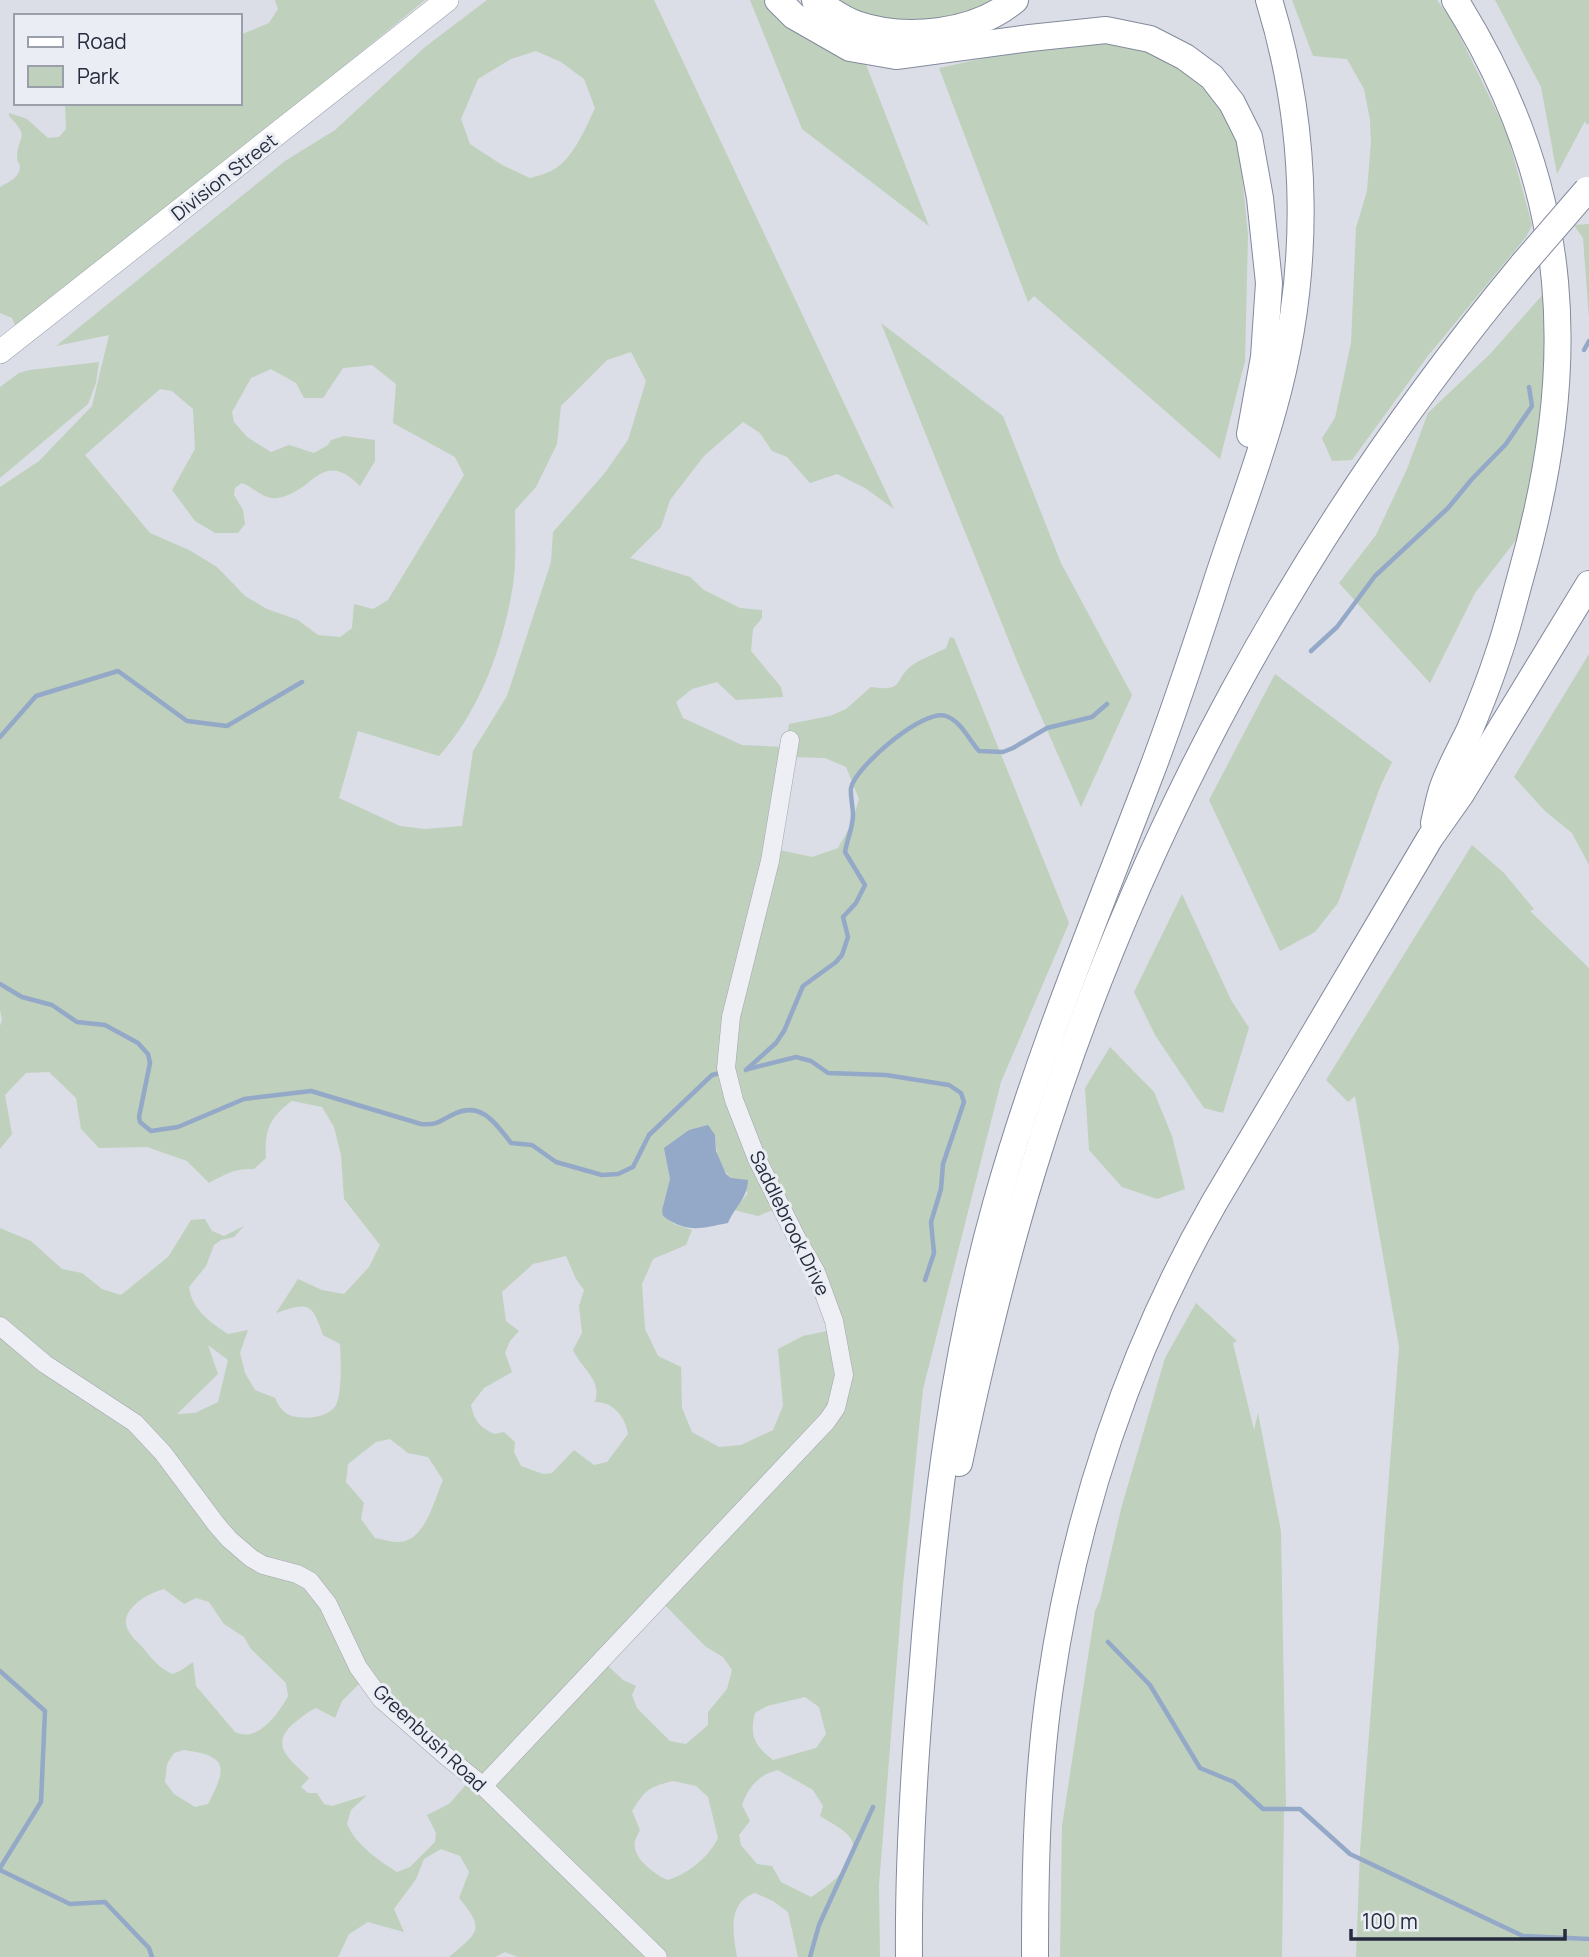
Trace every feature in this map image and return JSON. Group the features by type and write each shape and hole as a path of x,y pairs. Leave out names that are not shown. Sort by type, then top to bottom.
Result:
{"highway":[{"path":"778,0 794,16 850,48 896,56 1106,30 1150,39 1185,57 1212,77 1232,103 1249,137 1260,198 1269,307 1256,407 1214,588"},
{"path":"815,0 856,24 900,33 939,33 1004,9 1015,0"},
{"path":"909,1957 911,1822 928,1586 940,1479 960,1362 995,1208 1042,1060 1153,768 1274,408 1288,347 1297,284 1301,206 1297,129 1286,65 1269,0"},
{"path":"1430,838 1443,787 1492,676 1513,609 1549,455 1559,357 1554,269 1546,217 1533,166 1506,93 1455,0"},
{"path":"920,1692 955,1484 1002,1279 1049,1117 1083,1019 1122,923 1186,781 1234,689 1285,599 1340,511 1460,342 1588,189"},
{"path":"1035,1957 1037,1839 1042,1763 1058,1636 1080,1535 1122,1401 1151,1329 1196,1234 1430,838 1461,794 1589,584"}],"main road":[{"name":"Division Street","path":"0,352 447,0"}],"street":[{"name":"Saddlebrook Drive","path":"484,1786 827,1420 835,1408 842,1386 843,1362 834,1321 823,1289 758,1159 734,1100 726,1068 731,1017 770,861 790,740"},
{"name":"Greenbush Road","path":"0,1325 45,1364 141,1429 163,1453 216,1524 251,1558 270,1567 298,1574 310,1581 328,1604 358,1667 381,1699 484,1786 658,1957"}],"green space":[{"path":"275,0 425,0 18,332 12,318 0,313 0,187 19,172 17,157 22,137 9,113 27,119 48,138 59,137 66,129 65,105 242,105 242,34 269,23 278,9"},
{"path":"487,0 654,0 894,509 865,488 837,474 810,483 787,457 772,451 760,433 743,422 704,456 670,500 661,527 630,558 690,577 704,590 740,608 762,610 762,618 753,629 751,651 781,687 783,697 736,700 717,682 692,689 676,702 683,718 742,745 786,747 789,724 830,716 846,709 871,687 894,687 911,666 946,648 950,637 954,638 1069,923 1001,1082 923,1389 903,1585 879,1885 880,1957 798,1957 788,1912 755,1893 746,1897 736,1911 734,1939 737,1957 518,1957 505,1952 495,1957 449,1957 472,1936 475,1924 459,1898 469,1872 460,1856 441,1849 424,1859 416,1879 394,1909 404,1932 368,1922 349,1934 338,1957 0,1957 0,1228 31,1241 62,1269 82,1273 102,1289 121,1295 168,1257 191,1220 205,1219 212,1231 224,1236 244,1226 234,1237 214,1245 206,1266 189,1287 191,1295 203,1315 228,1334 248,1330 240,1353 245,1373 255,1390 275,1398 284,1412 301,1418 321,1416 336,1405 340,1384 340,1344 323,1335 316,1316 307,1308 295,1307 276,1313 298,1279 322,1290 344,1294 369,1267 380,1245 344,1199 341,1155 334,1127 322,1107 292,1101 278,1113 270,1125 266,1140 266,1158 254,1169 230,1172 209,1183 187,1161 147,1147 99,1148 81,1129 76,1098 49,1072 26,1073 5,1095 12,1134 0,1149 0,487 39,461 92,406 109,335 56,346 285,161 335,130 425,47","holes":["536,51 561,62 584,79 595,108 578,143 566,159 551,171 530,178 502,165 470,144 461,119 478,79 511,59","631,352 646,381 628,440 604,474 553,532 551,562 507,696 473,751 462,826 425,829 400,826 339,798 358,731 439,756 466,720 487,679 508,613 515,571 515,510 536,487 557,444 561,406 607,360","372,365 396,384 393,423 455,457 464,475 388,600 373,609 354,604 352,628 340,637 318,635 298,620 267,609 245,596 217,567 189,550 150,533 85,455 160,389 172,391 193,409 195,449 172,490 195,521 215,533 238,533 245,524 243,510 234,495 235,488 242,483 263,495 277,498 300,489 326,471 336,471 347,475 360,486 375,461 375,440 344,436 331,440 328,445 314,453 289,445 271,452 247,437 234,422 232,412 251,378 271,369 296,383 304,398 323,398 343,368","789,757 825,758 846,767 859,799 852,823 838,848 812,857 775,849","715,1135 720,1163 748,1193 734,1210 758,1216 780,1207 836,1329 803,1336 778,1349 783,1406 773,1430 741,1445 719,1447 692,1432 682,1408 681,1367 658,1356 645,1329 642,1284 653,1259 686,1245 692,1230 674,1224 662,1210 670,1179 665,1150","566,1256 584,1290 579,1306 582,1333 573,1350 594,1381 595,1402 608,1405 618,1412 628,1434 607,1462 594,1465 574,1450 552,1473 543,1474 521,1466 514,1452 515,1442 504,1432 494,1434 478,1423 471,1405 484,1388 512,1372 505,1353 510,1341 519,1331 506,1321 502,1292 533,1264","208,1345 228,1360 218,1402 195,1413 177,1414 218,1374","390,1439 408,1453 428,1457 443,1480 421,1528 415,1536 397,1542 375,1538 361,1519 364,1503 346,1482 348,1464 376,1442","164,1589 184,1604 196,1598 209,1602 224,1624 244,1637 251,1649 286,1683 288,1696 273,1719 251,1734 235,1732 196,1686 193,1662 172,1674 156,1663 131,1635 126,1623 127,1616 136,1604 150,1594","659,1599 705,1646 723,1657 732,1670 727,1689 708,1712 708,1725 686,1744 670,1741 637,1708 632,1695 636,1686 623,1680 602,1660","364,1679 471,1779 449,1804 427,1815 436,1833 435,1842 410,1867 397,1872 368,1851 351,1832 347,1824 351,1810 367,1795 332,1806 324,1804 317,1793 308,1793 301,1787 309,1778 285,1753 283,1739 293,1724 316,1708 335,1718 342,1701","805,1697 819,1707 826,1734 816,1748 773,1760 758,1745 753,1728 755,1713 767,1706","184,1750 210,1756 217,1760 220,1766 218,1782 208,1804 195,1807 174,1794 165,1782 167,1764 174,1753","778,1770 813,1790 823,1806 820,1816 851,1839 852,1856 848,1865 811,1897 781,1882 772,1866 757,1864 741,1845 739,1835 750,1821 742,1805 751,1787 760,1778","673,1781 696,1786 708,1797 718,1838 697,1864 667,1880 640,1859 635,1847 640,1830 632,1811 652,1788"]},
{"path":"750,0 770,0 865,62 929,226 802,129"},
{"path":"815,0 1009,0 929,30"},
{"path":"1292,0 1437,0 1453,22 1507,133 1532,225 1526,237 1427,357 1352,460 1332,461 1322,438 1335,418 1351,343 1356,228 1367,191 1370,120 1364,89 1347,59 1313,56"},
{"path":"1495,0 1589,0 1589,123 1587,125 1585,121 1557,174 1541,87"},
{"path":"1113,41 1154,52 1212,89 1238,136 1248,235 1245,361 1220,459 1034,296 1028,302 939,68 989,57"},
{"path":"1589,224 1589,318 1583,238 1574,225"},
{"path":"1545,292 1544,410 1528,497 1516,540 1475,593 1430,683 1339,583 1376,535 1407,469 1428,413 1490,354"},
{"path":"881,323 1003,416 1061,563 1132,695 1081,807 1021,671"},
{"path":"99,362 96,383 88,404 0,478 0,387 19,373 30,370"},
{"path":"1589,654 1589,865 1572,833 1545,811 1514,777"},
{"path":"1275,674 1392,762 1380,787 1338,903 1315,932 1280,951 1209,800"},
{"path":"1472,845 1504,873 1534,909 1530,911 1589,968 1589,1957 1356,1957 1360,1851 1399,1347 1355,1096 1348,1102 1326,1080"},
{"path":"1182,894 1231,1000 1249,1028 1223,1113 1204,1108 1155,1035 1134,992"},
{"path":"1110,1047 1154,1092 1172,1136 1185,1189 1157,1199 1122,1187 1089,1150 1085,1088"},
{"path":"1196,1303 1237,1341 1233,1343 1254,1430 1258,1413 1281,1531 1286,1806 1282,1957 1060,1957 1062,1826 1095,1611 1100,1600 1121,1509 1165,1358"}],"water":[{"path":"708,1125 715,1135 716,1151 726,1174 731,1178 748,1180 747,1187 728,1223 702,1228 687,1227 663,1216 670,1179 664,1148 689,1130"}],"waterway":[{"path":"1584,350 1589,341"},
{"path":"1311,651 1337,627 1375,576 1448,508 1506,444 1532,406 1529,387"},
{"path":"0,737 36,696 118,671 187,721 227,726 302,682"},
{"path":"746,1070 776,1043 803,986 842,955 848,937 843,917 856,903 865,885 845,852 853,820 851,788 877,753 908,729 936,716 946,716 956,722 979,751 1003,752 1047,728 1092,717 1107,704"},
{"path":"0,984 22,997 52,1005 77,1022 105,1025 138,1043 148,1054 150,1063 139,1117 140,1122 151,1131 178,1127 244,1099 311,1091 421,1124 438,1122 462,1111 479,1112 493,1121 511,1143 532,1145 556,1162 602,1175 618,1174 633,1167 649,1135 712,1075 720,1073"},
{"path":"748,1069 796,1057 811,1061 828,1073 886,1075 949,1085 961,1093 964,1102 943,1164 941,1189 931,1222 934,1253 925,1280"},
{"path":"1108,1642 1150,1685 1200,1768 1234,1782 1263,1809 1300,1809 1350,1854 1523,1936 1589,1939"},
{"path":"0,1671 45,1711 41,1802 0,1868"},
{"path":"810,1957 819,1925 873,1807"},
{"path":"0,1870 70,1904 105,1902 149,1948 152,1957"}]}
